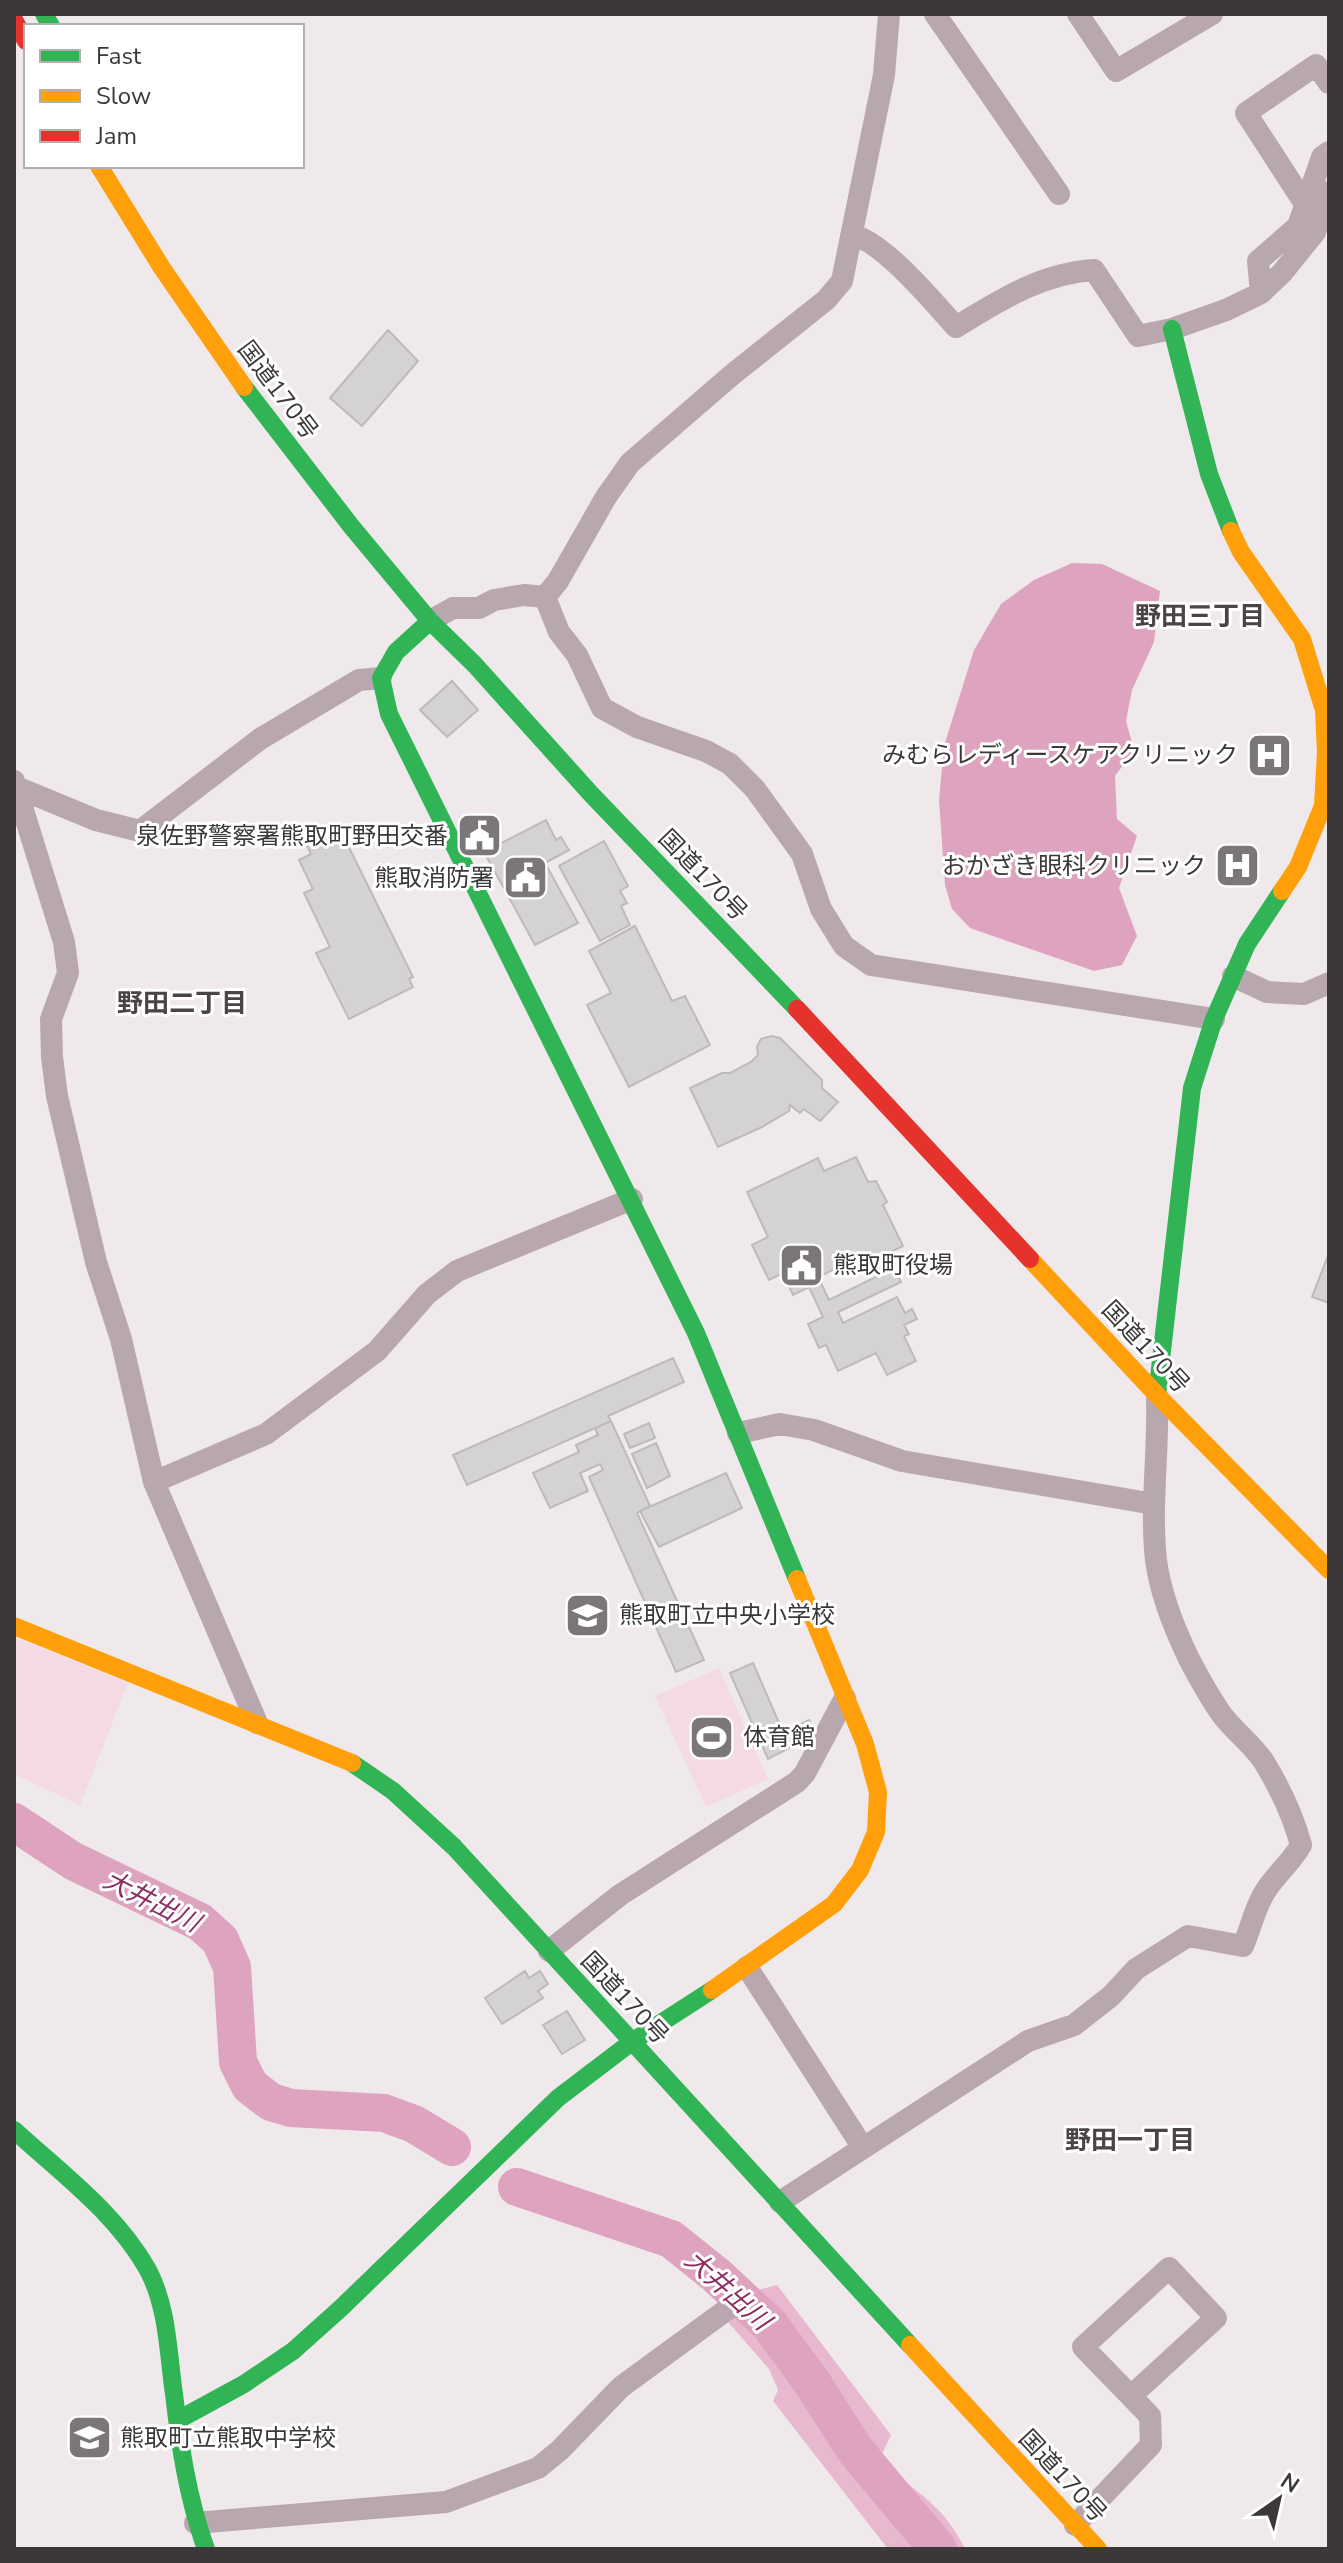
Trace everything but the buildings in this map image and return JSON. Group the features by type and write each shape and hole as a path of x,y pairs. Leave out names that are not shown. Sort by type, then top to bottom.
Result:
{"main road":[{"path":"14,20 24,38"},
{"name":"国道170号","path":"100,168 220,355 351,526 430,621 475,665 591,794 702,907 1157,1395 1329,1570"},
{"path":"1157,1395 1192,1088 1214,1019 1247,944 1298,867 1323,806 1326,752 1324,710 1302,639 1241,552 1222,513 1172,329"},
{"path":"448,603 472,629"},
{"path":"178,2420 244,2384 293,2351 558,2098 633,2041 747,1967 834,1904 860,1870 876,1832 878,1792 865,1744 696,1333 389,714 381,678 396,652 430,621"},
{"name":"国道170号","path":"1140,1343 1181,1385"},
{"name":"国道170号","path":"14,1626 360,1766 382,1781 422,1816 633,2041 1098,2549"},
{"path":"14,2130 94,2204 133,2246 160,2299 195,2523 206,2549"}],"street":[{"path":"545,597 558,581 606,497 630,463 733,374 826,300 842,281 884,75 889,14"},
{"path":"935,14 1059,194"},
{"path":"1078,14 1116,71 1212,14"},
{"path":"1305,204 1246,113 1316,65 1329,83"},
{"path":"1261,293 1258,261 1298,226 1322,157 1329,152"},
{"path":"852,235 862,237 883,252 956,327 1031,284 1073,271 1094,270 1138,336 1172,329 1226,310 1261,293 1282,273 1315,232 1329,192"},
{"path":"430,621 448,603 479,608 494,600 524,595 545,597"},
{"path":"545,597 559,632 577,655 602,708 637,727 706,751 739,772 802,854 821,909 844,946 871,965 1214,1019"},
{"path":"15,784 96,820 140,831 260,739 359,680 381,678"},
{"path":"15,784 64,942 68,973 51,1019 52,1057 57,1096 96,1262 121,1339 154,1482 257,1723"},
{"path":"1233,976 1267,992 1304,994 1329,983"},
{"path":"154,1482 266,1434 377,1351 427,1294 457,1271 632,1199"},
{"path":"780,2202 1028,2041 1074,2025 1111,1996 1136,1969 1188,1936 1243,1946 1262,1896 1301,1845 1294,1821 1263,1759 1220,1712 1189,1657 1167,1601 1157,1563 1154,1504 1159,1445 1157,1395"},
{"path":"738,1433 780,1424 814,1430 902,1461 1154,1504"},
{"path":"549,1951 620,1895 797,1782 805,1773 845,1698"},
{"path":"747,1967 863,2148"},
{"path":"1075,2525 1151,2445 1150,2416 1083,2347 1169,2268 1216,2318 1131,2396"},
{"path":"195,2523 446,2502 538,2468 560,2450 621,2387 729,2308"}],"shaded area":[{"path":"1072,563 1102,564 1160,591 1154,642 1132,690 1126,721 1134,750 1115,776 1117,819 1137,836 1119,888 1137,936 1122,965 1094,971 970,928 952,909 945,885 939,800 944,746 974,650 1001,604 1034,580"},
{"path":"14,1637 128,1683 80,1805 14,1774"},
{"name":"体育館","path":"719,1668 768,1779 706,1807 655,1696"},
{"path":"777,2285 891,2435 878,2463 939,2510 965,2549 888,2549 773,2401 778,2390 769,2369 728,2322 729,2308 754,2291"}],"waterway":[{"name":"大井出川","path":"14,1822 73,1861 200,1922 220,1940 232,1967 238,2062 250,2086 271,2102 291,2108 384,2113 414,2124 452,2147"},
{"name":"大井出川","path":"517,2187 671,2239 716,2275 770,2325 855,2450 938,2549"}],"traffic: fast":[{"path":"44,14 50,24"},
{"path":"1172,329 1209,474 1231,531"},
{"path":"244,387 351,526 430,621 475,665 591,794 797,1009"},
{"path":"430,621 396,652 381,678 389,714 696,1333 797,1579"},
{"path":"1157,1395 1192,1088 1214,1019 1247,944 1282,891"},
{"path":"352,1763 393,1791 454,1847 910,2345"},
{"path":"178,2420 244,2384 293,2351 558,2098 633,2041 712,1990"},
{"path":"14,2130 104,2212 135,2249 155,2285 163,2315 186,2473 206,2549"}],"traffic: slow":[{"path":"100,168 162,268 244,387"},
{"path":"1231,531 1241,552 1302,639 1324,710 1326,752 1323,806 1298,867 1282,891"},
{"path":"1030,1259 1157,1395 1329,1570"},
{"path":"712,1990 834,1904 860,1870 876,1832 878,1792 865,1744 797,1579"},
{"path":"14,1626 352,1763"},
{"path":"910,2345 1098,2549"}],"traffic: jam":[{"path":"14,20 24,38"},
{"path":"797,1009 1030,1259"}],"place":[{"name":"みむらレディースケアクリニック","path":"1269,755"},
{"name":"泉佐野警察署熊取町野田交番","path":"479,836"},
{"name":"おかざき眼科クリニック","path":"1237,866"},
{"name":"熊取消防署","path":"525,878"},
{"name":"熊取町役場","path":"802,1265"},
{"name":"熊取町立中央小学校","path":"588,1615"},
{"name":"体育館","path":"712,1737"},
{"name":"熊取町立熊取中学校","path":"89,2438"}],"district":[{"name":"野田三丁目","path":"1200,616"},
{"name":"野田二丁目","path":"182,1003"},
{"name":"野田一丁目","path":"1130,2140"}]}
